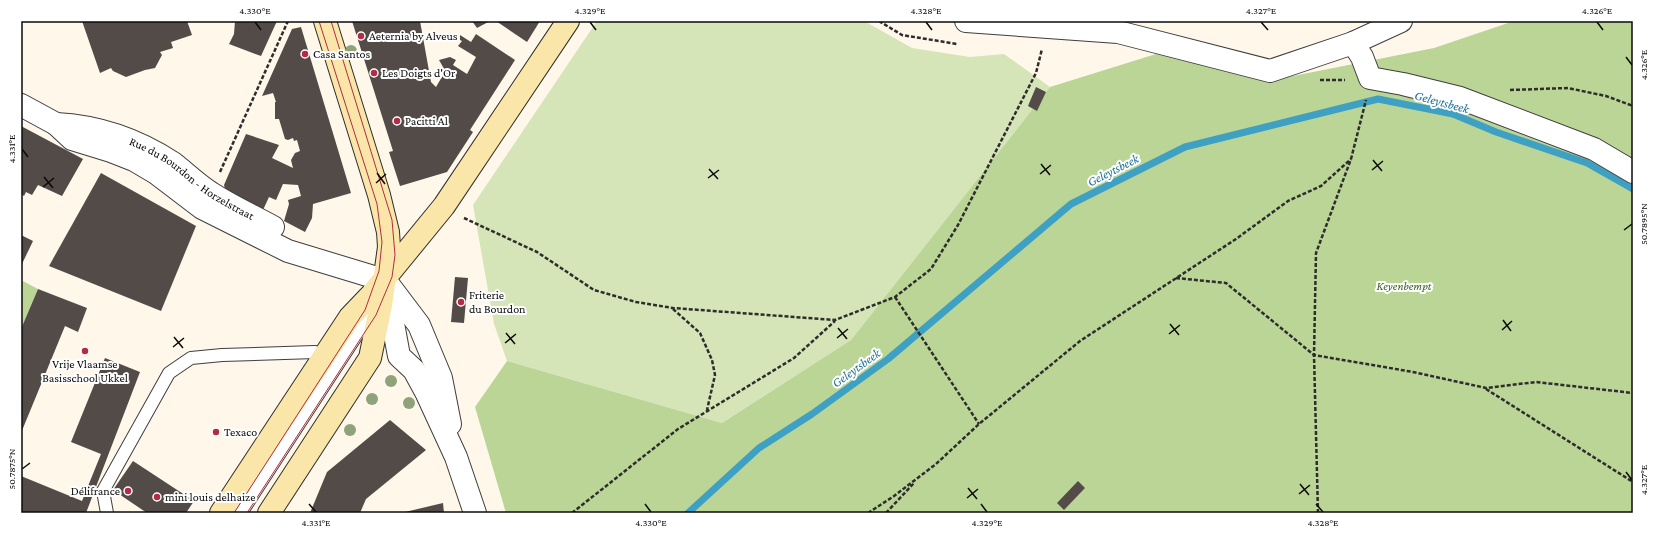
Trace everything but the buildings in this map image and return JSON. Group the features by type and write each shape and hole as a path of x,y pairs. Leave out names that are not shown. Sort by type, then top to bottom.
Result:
{"main road":[{"path":"269,513 370,358 381,305 389,247 388,232 379,195 325,21"},
{"path":"221,513 350,317 444,206 568,21"}],"street":[{"path":"966,21 1118,32 1270,71 1353,44 1400,21"},
{"path":"1353,44 1362,57 1370,78 1403,84 1460,98 1594,149 1633,172"},
{"name":"Rue du Bourdon - Horzelstraat","path":"21,105 56,124 72,139 134,160 156,172 202,208 292,253 377,278 384,278"},
{"name":"Rue du Bourdon - Horzelstraat","path":"56,124 79,125 104,131 151,149 211,193 299,241 315,260"},
{"path":"384,278 388,289 399,356 414,370 426,392 456,457 474,513"},
{"path":"384,278 419,325 442,378 456,457"},
{"path":"370,358 399,356"}],"lane":[{"path":"241,513 368,318 384,278"},
{"path":"107,513 103,491 169,374 191,358 222,355 315,352 324,357"}],"path":[{"path":"211,193 288,21"},
{"path":"572,513 678,429 794,358 835,320 895,297 930,269 958,225 1036,73 1047,28"},
{"path":"1504,91 1568,88 1606,96 1633,106"},
{"path":"1318,513 1314,355 1316,252 1352,159 1364,110"},
{"path":"868,513 894,496 936,464 979,424 1080,341 1236,239 1288,201 1321,186 1352,159"},
{"path":"457,215 537,252 594,290 636,302 673,308 835,320"},
{"path":"1176,278 1226,283 1314,355 1414,372 1486,388 1536,382 1633,393"},
{"path":"895,297 979,424"},
{"path":"673,308 700,333 712,360 715,375 707,411"},
{"path":"1486,388 1633,482"},
{"path":"886,513 919,477"}],"green space":[{"path":"597,21 864,21 912,48 970,57 1004,54 1050,87 851,340 722,423 507,361 494,324 473,205"},
{"name":"Keyenbempt","path":"1514,21 1633,21 1633,513 506,513 475,407 507,361 722,423 851,340 1050,87 1156,54 1283,78 1434,48"},
{"path":"21,280 38,289 21,329"}],"waterway":[{"name":"Geleytsbeek","path":"688,513 759,448 812,414 888,359 1071,204 1185,147 1378,99 1453,114 1496,132 1587,163 1633,189"}],"tram line":[{"path":"234,513 365,310 379,271 382,242 377,204 319,21"},
{"path":"247,513 376,315 392,277 395,255 392,220 331,21"}],"place":[{"name":"Aeternia by Alveus","path":"361,36"},
{"name":"Casa Santos","path":"305,54"},
{"name":"Les Doigts d'Or","path":"374,73"},
{"name":"Pacitti Al","path":"397,121"},
{"name":"Friterie du Bourdon","path":"461,302"},
{"name":"Vrije Vlaamse Basisschool Ukkel","path":"85,351"},
{"name":"Texaco","path":"216,432"},
{"name":"Délifrance","path":"128,491"},
{"name":"mini louis delhaize","path":"157,497"}]}
